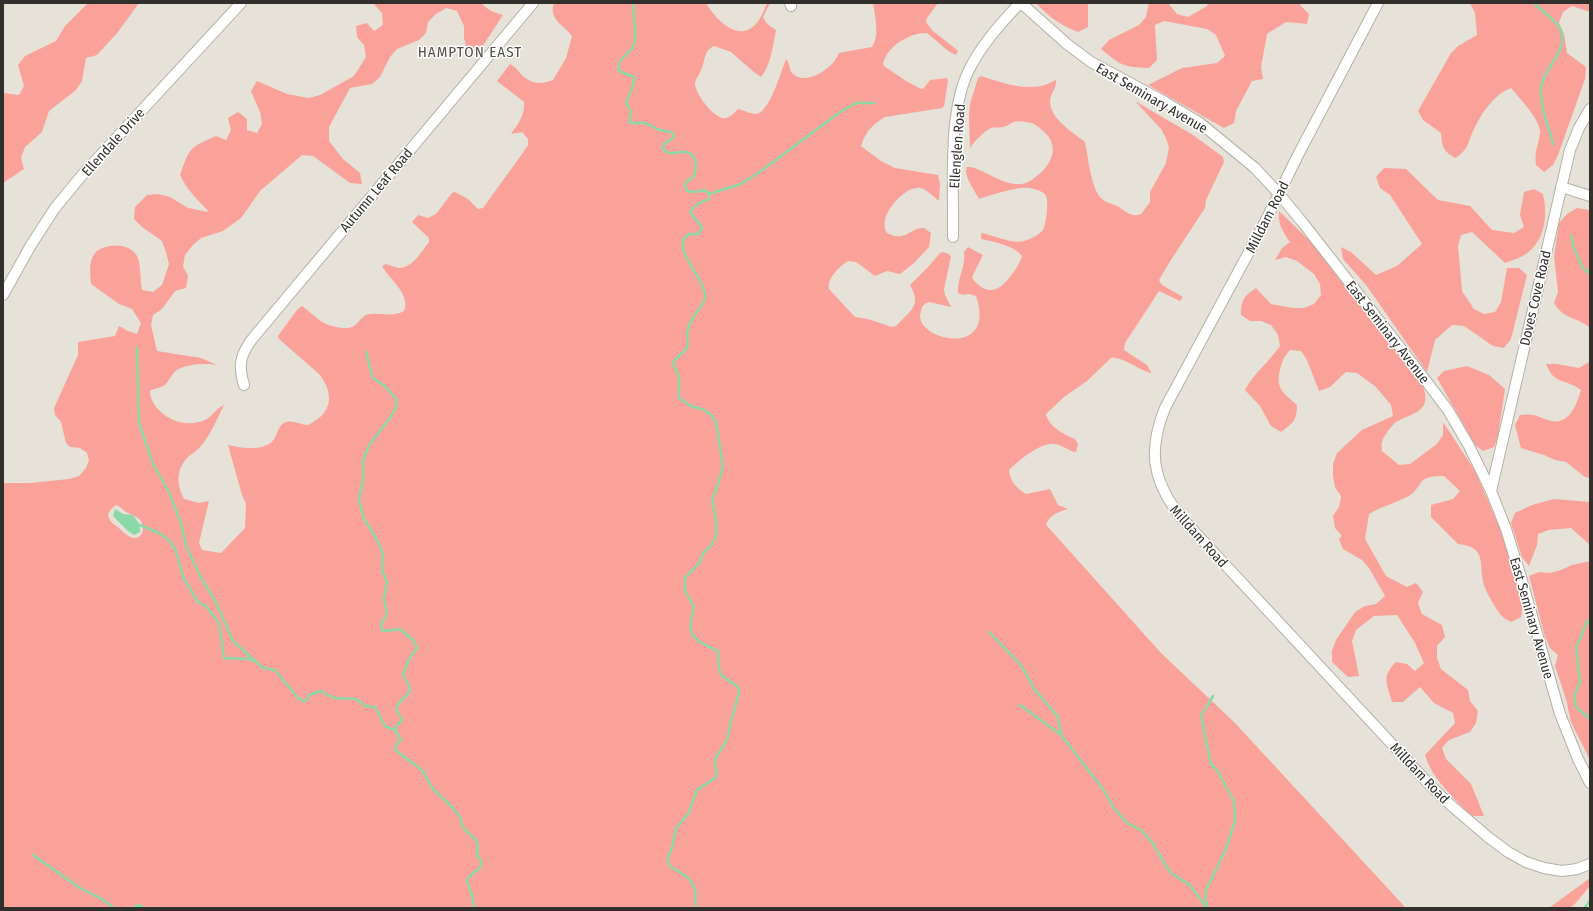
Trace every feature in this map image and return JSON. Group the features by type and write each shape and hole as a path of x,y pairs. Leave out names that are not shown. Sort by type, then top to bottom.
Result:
{"street":[{"name":"Ellendale Drive","path":"3,295 39,231 65,196 240,3"},
{"name":"Autumn Leaf Road","path":"244,385 240,370 241,359 245,348 533,3"},
{"name":"East Seminary Avenue","path":"1021,3 1066,44 1091,62 1165,102 1200,123 1255,168 1279,194 1448,410 1469,446 1491,491 1506,529 1560,714 1578,759 1590,783"},
{"name":"Ellenglen Road","path":"953,237 954,139 957,108 962,89 969,69 983,45 996,28 1021,3"},
{"name":"Milldam Road","path":"1378,3 1279,194 1165,408 1158,424 1155,441 1154,458 1156,474 1169,502 1179,515 1446,801 1508,852 1526,862 1544,868 1562,871 1577,869 1590,864"},
{"name":"Doves Cove Road","path":"1491,491 1570,150 1579,128 1590,109"},
{"path":"1561,187 1590,196"}],"shaded area":[{"path":"88,3 139,3 118,32 97,55 86,58 82,81 76,90 49,111 42,132 25,147 21,158 24,169 3,183 3,93 19,95 24,86 18,65 25,56 56,41 65,26"},
{"path":"373,3 482,3 494,12 503,15 477,55 467,49 464,38 464,26 457,11 446,8 436,14 428,22 426,33 419,40 397,49 390,57 380,77 372,84 350,88 329,127 329,141 343,159 360,173 362,184 350,183 313,156 302,155 260,191 241,218 223,231 201,238 192,246 185,255 183,266 188,276 186,288 175,291 162,309 153,315 151,325 157,351 201,358 217,365 196,364 186,366 177,370 165,385 150,391 152,400 157,408 167,417 179,422 192,423 205,420 224,405 205,441 185,461 179,477 181,494 184,499 199,503 209,501 199,543 202,550 221,553 245,528 246,504 228,445 246,448 265,446 274,439 283,423 291,422 308,425 322,415 326,409 329,396 324,381 319,374 279,339 278,336 297,310 302,306 325,324 347,328 354,326 363,317 368,315 392,314 404,311 405,305 402,293 382,266 386,264 403,268 408,266 416,259 429,242 429,238 412,222 418,215 428,218 436,214 452,193 455,192 468,199 478,209 483,208 528,145 528,139 522,132 511,134 522,115 524,102 497,81 510,64 524,77 531,81 543,83 553,80 566,58 572,36 555,18 553,13 554,3 706,3 715,15 727,26 734,30 741,31 748,30 755,25 761,17 767,3 770,3 763,17 767,24 776,30 769,61 761,77 731,52 714,46 707,51 705,56 702,68 695,84 698,94 711,111 722,118 726,118 731,116 738,109 754,114 761,112 770,99 786,59 792,73 802,78 807,78 824,71 834,62 839,53 872,47 876,37 876,20 873,3 938,3 927,18 926,22 933,31 958,52 955,55 927,33 913,35 900,41 890,51 883,63 884,66 921,89 924,88 930,80 947,78 948,81 944,106 942,108 885,117 870,129 861,146 881,161 895,168 938,175 940,184 939,201 923,189 914,188 900,197 888,211 885,219 887,233 893,236 903,236 914,230 924,228 931,233 929,247 914,263 900,274 887,271 875,276 856,262 848,261 838,269 832,277 829,289 855,317 868,319 892,327 896,326 910,312 915,303 915,298 910,285 940,253 943,252 949,254 951,257 944,289 945,295 951,307 929,302 921,309 921,321 928,330 939,336 953,338 965,337 975,330 980,316 976,296 958,293 964,262 964,252 968,247 983,255 972,278 983,288 994,290 999,288 1013,273 1022,256 1014,249 981,239 981,234 1019,242 1032,238 1043,230 1046,218 1047,199 1045,194 1039,190 1025,188 997,193 979,199 968,179 966,171 967,167 977,169 1010,183 1022,184 1030,181 1043,170 1051,159 1053,147 1048,135 1039,127 1032,123 1018,121 1004,127 988,129 970,148 970,104 978,78 981,76 1011,85 1026,87 1041,86 1056,80 1050,99 1051,108 1058,120 1063,125 1085,142 1093,181 1098,195 1104,200 1132,215 1141,214 1150,202 1150,192 1166,163 1169,147 1161,129 1135,101 1193,135 1223,157 1224,162 1206,200 1205,208 1159,280 1162,285 1183,297 1180,301 1159,291 1125,343 1124,350 1147,365 1151,373 1120,359 1111,358 1087,381 1064,397 1046,414 1053,426 1075,439 1078,444 1076,452 1055,444 1049,444 1030,452 1009,470 1014,484 1026,494 1050,489 1058,505 1068,509 1058,512 1053,516 1046,524 1048,527 1161,653 1235,723 1406,908 3,908 3,483 31,483 69,479 79,476 86,468 89,460 87,453 80,448 70,447 66,443 61,422 55,415 54,408 78,355 78,342 115,336 119,326 137,334 141,323 132,309 119,304 91,284 90,267 92,258 97,251 102,248 113,246 124,247 134,252 137,256 142,290 153,292 162,285 169,264 166,252 162,241 142,227 134,219 135,207 147,195 158,194 170,197 188,208 209,212 189,190 180,175 186,159 195,146 216,136 226,140 231,130 228,118 238,112 247,119 247,130 257,133 262,124 260,112 251,91 257,81 287,94 309,98 320,95 354,76 366,57 364,45 357,37 356,26 367,23 374,31 383,25 382,13","holes":["116,505 142,522 143,531 140,536 135,538 131,537 124,533 110,520 108,514 111,509"]},
{"path":"1036,3 1088,3 1088,27 1078,32 1055,20"},
{"path":"1149,3 1168,3 1177,14 1188,17 1207,6 1208,3 1300,3 1309,14 1307,24 1286,22 1267,34 1261,67 1263,79 1252,81 1236,111 1234,123 1224,128 1148,85 1182,68 1217,63 1225,56 1216,35 1207,29 1164,21 1155,25 1157,60 1149,68 1128,66 1114,59 1101,49 1109,40 1139,25 1146,17"},
{"path":"1470,3 1590,3 1590,12 1572,6 1563,12 1559,23 1564,34 1567,53 1586,67 1585,79 1558,155 1553,165 1544,172 1536,165 1536,152 1540,129 1534,116 1511,88 1493,100 1484,111 1474,129 1468,145 1456,158 1444,149 1441,133 1423,120 1418,111 1451,53 1458,46 1477,35 1475,13"},
{"path":"1384,168 1406,169 1438,200 1470,206 1492,230 1514,233 1524,227 1520,215 1524,192 1534,189 1543,194 1545,210 1544,227 1537,242 1526,254 1505,263 1472,232 1461,235 1458,246 1462,291 1474,309 1484,314 1495,312 1501,302 1507,268 1519,268 1527,275 1511,339 1504,348 1493,346 1464,326 1452,325 1435,340 1427,372 1366,285 1343,259 1341,247 1351,252 1376,275 1397,266 1422,244 1390,195 1380,188 1376,177"},
{"path":"1577,208 1590,210 1590,328 1580,321 1567,316 1558,309 1554,303 1558,292 1554,256 1559,223 1567,214"},
{"path":"1279,211 1312,243 1423,386 1425,401 1423,406 1420,410 1396,422 1392,426 1383,440 1382,451 1399,465 1410,464 1437,444 1443,435 1443,423 1445,425 1475,471 1506,542 1524,595 1521,617 1511,622 1503,617 1494,605 1485,588 1478,553 1474,549 1458,544 1431,517 1431,505 1453,499 1460,491 1444,476 1434,476 1423,480 1409,496 1369,514 1365,539 1386,576 1407,587 1416,583 1423,592 1418,603 1422,614 1442,625 1445,637 1437,646 1437,658 1441,669 1468,690 1470,701 1478,711 1476,723 1470,732 1449,740 1442,748 1446,759 1471,784 1484,816 1472,816 1451,796 1438,780 1428,764 1425,755 1455,723 1453,713 1434,703 1420,687 1403,702 1392,702 1386,681 1391,667 1396,662 1407,664 1415,671 1424,663 1415,643 1397,615 1374,616 1356,630 1352,641 1359,676 1348,677 1332,662 1332,651 1336,640 1355,612 1365,606 1376,604 1385,596 1369,568 1362,560 1343,549 1339,539 1342,536 1335,528 1333,516 1339,507 1341,496 1335,487 1333,464 1337,453 1362,430 1393,416 1391,405 1376,387 1357,373 1346,372 1330,387 1319,391 1307,360 1301,351 1290,350 1281,367 1279,376 1280,386 1285,394 1297,405 1294,421 1281,432 1271,426 1260,406 1245,390 1253,378 1280,346 1278,335 1271,325 1261,321 1250,321 1241,315 1243,302 1246,296 1256,288 1271,304 1293,308 1304,308 1314,304 1321,295 1320,284 1314,274 1297,261 1286,257 1275,260 1282,248 1290,242 1281,227"},
{"path":"1590,360 1590,478 1585,477 1566,462 1555,460 1521,448 1515,425 1520,415 1533,415 1551,421 1563,420 1568,416 1575,407 1581,390 1557,379 1549,371 1546,364 1557,364 1579,368"},
{"path":"1467,366 1489,375 1505,389 1498,436 1494,447 1483,451 1475,445 1437,378 1444,371"},
{"path":"1554,499 1590,502 1590,545 1571,528 1549,530 1538,534 1537,545 1529,566 1522,557 1511,523 1515,513 1532,505"},
{"path":"115,509 123,514 133,515 140,525 140,532 134,535 128,531 113,516"},
{"path":"1590,561 1590,760 1571,722 1566,699 1555,666 1558,655 1550,648 1545,637 1529,576 1539,572 1550,573 1572,565"},
{"path":"1590,878 1590,886 1574,905 1569,908 1549,908"}],"waterway":[{"path":"633,3 635,40 631,50 620,61 618,69 621,72 634,77 633,87 626,103 631,112 629,121 631,123 644,123 674,134 673,138 664,144 663,148 666,152 690,153 696,163 694,176 686,182 685,187 687,191 694,192 705,190 709,194 709,199 698,204 690,212 702,228 701,230 698,233 689,234 683,241 684,253 700,281 705,298 688,327 687,347 673,363 679,377 679,398 691,406 704,410 711,415 716,422 723,466 717,488 712,499 716,521 716,536 711,546 703,553 700,562 685,578 685,591 694,607 691,618 691,632 697,640 718,651 719,670 721,675 738,687 739,693 727,740 715,759 717,772 715,778 697,790 688,814 676,828 673,844 667,861 671,867 689,878 692,882 696,896 695,908"},
{"path":"1534,3 1557,24 1562,35 1560,50 1546,73 1541,89 1543,110 1553,144"},
{"path":"709,194 741,184 761,171 840,112 856,103 874,103"},
{"path":"1571,236 1582,267 1590,274"},
{"path":"137,348 139,423 153,464 169,492 181,523 186,546 201,578 215,600 233,641 263,668 275,670 298,698 303,701 307,700 309,695 320,691 334,698 356,699 365,706 375,707 385,726 395,730"},
{"path":"366,352 373,378 385,386 396,399 396,407 390,418 369,445 363,461 363,479 359,499 364,519 374,534 383,553 382,571 387,581 384,598 387,612 381,624 382,630 386,631 400,629 413,640 417,648 408,661 403,675 410,688 409,693 399,703 396,709 402,720 397,725 395,730 401,740 397,743 395,750 422,770 433,789 453,808 460,817 462,825 466,831 476,840 478,847 477,855 481,861 480,868 467,880 473,897 473,908"},
{"path":"140,525 159,533 170,541 176,551 183,577 198,602 206,606 219,623 224,658 250,659 254,661"},
{"path":"1590,619 1586,623 1576,646 1580,682 1574,696 1576,707 1590,719"},
{"path":"989,632 1021,665 1035,690 1058,717 1061,735"},
{"path":"1207,907 1205,892 1226,849 1235,821 1234,801 1217,770 1211,764 1201,716 1213,696"},
{"path":"1020,705 1061,735 1103,789 1113,807 1127,823 1141,830 1152,842 1172,874 1190,885 1207,908"},
{"path":"33,855 80,888 102,899 114,908"},
{"path":"1584,908 1590,901"},
{"path":"133,908 138,905 145,908"}],"district":[{"name":"HAMPTON EAST","path":"470,52"}]}
